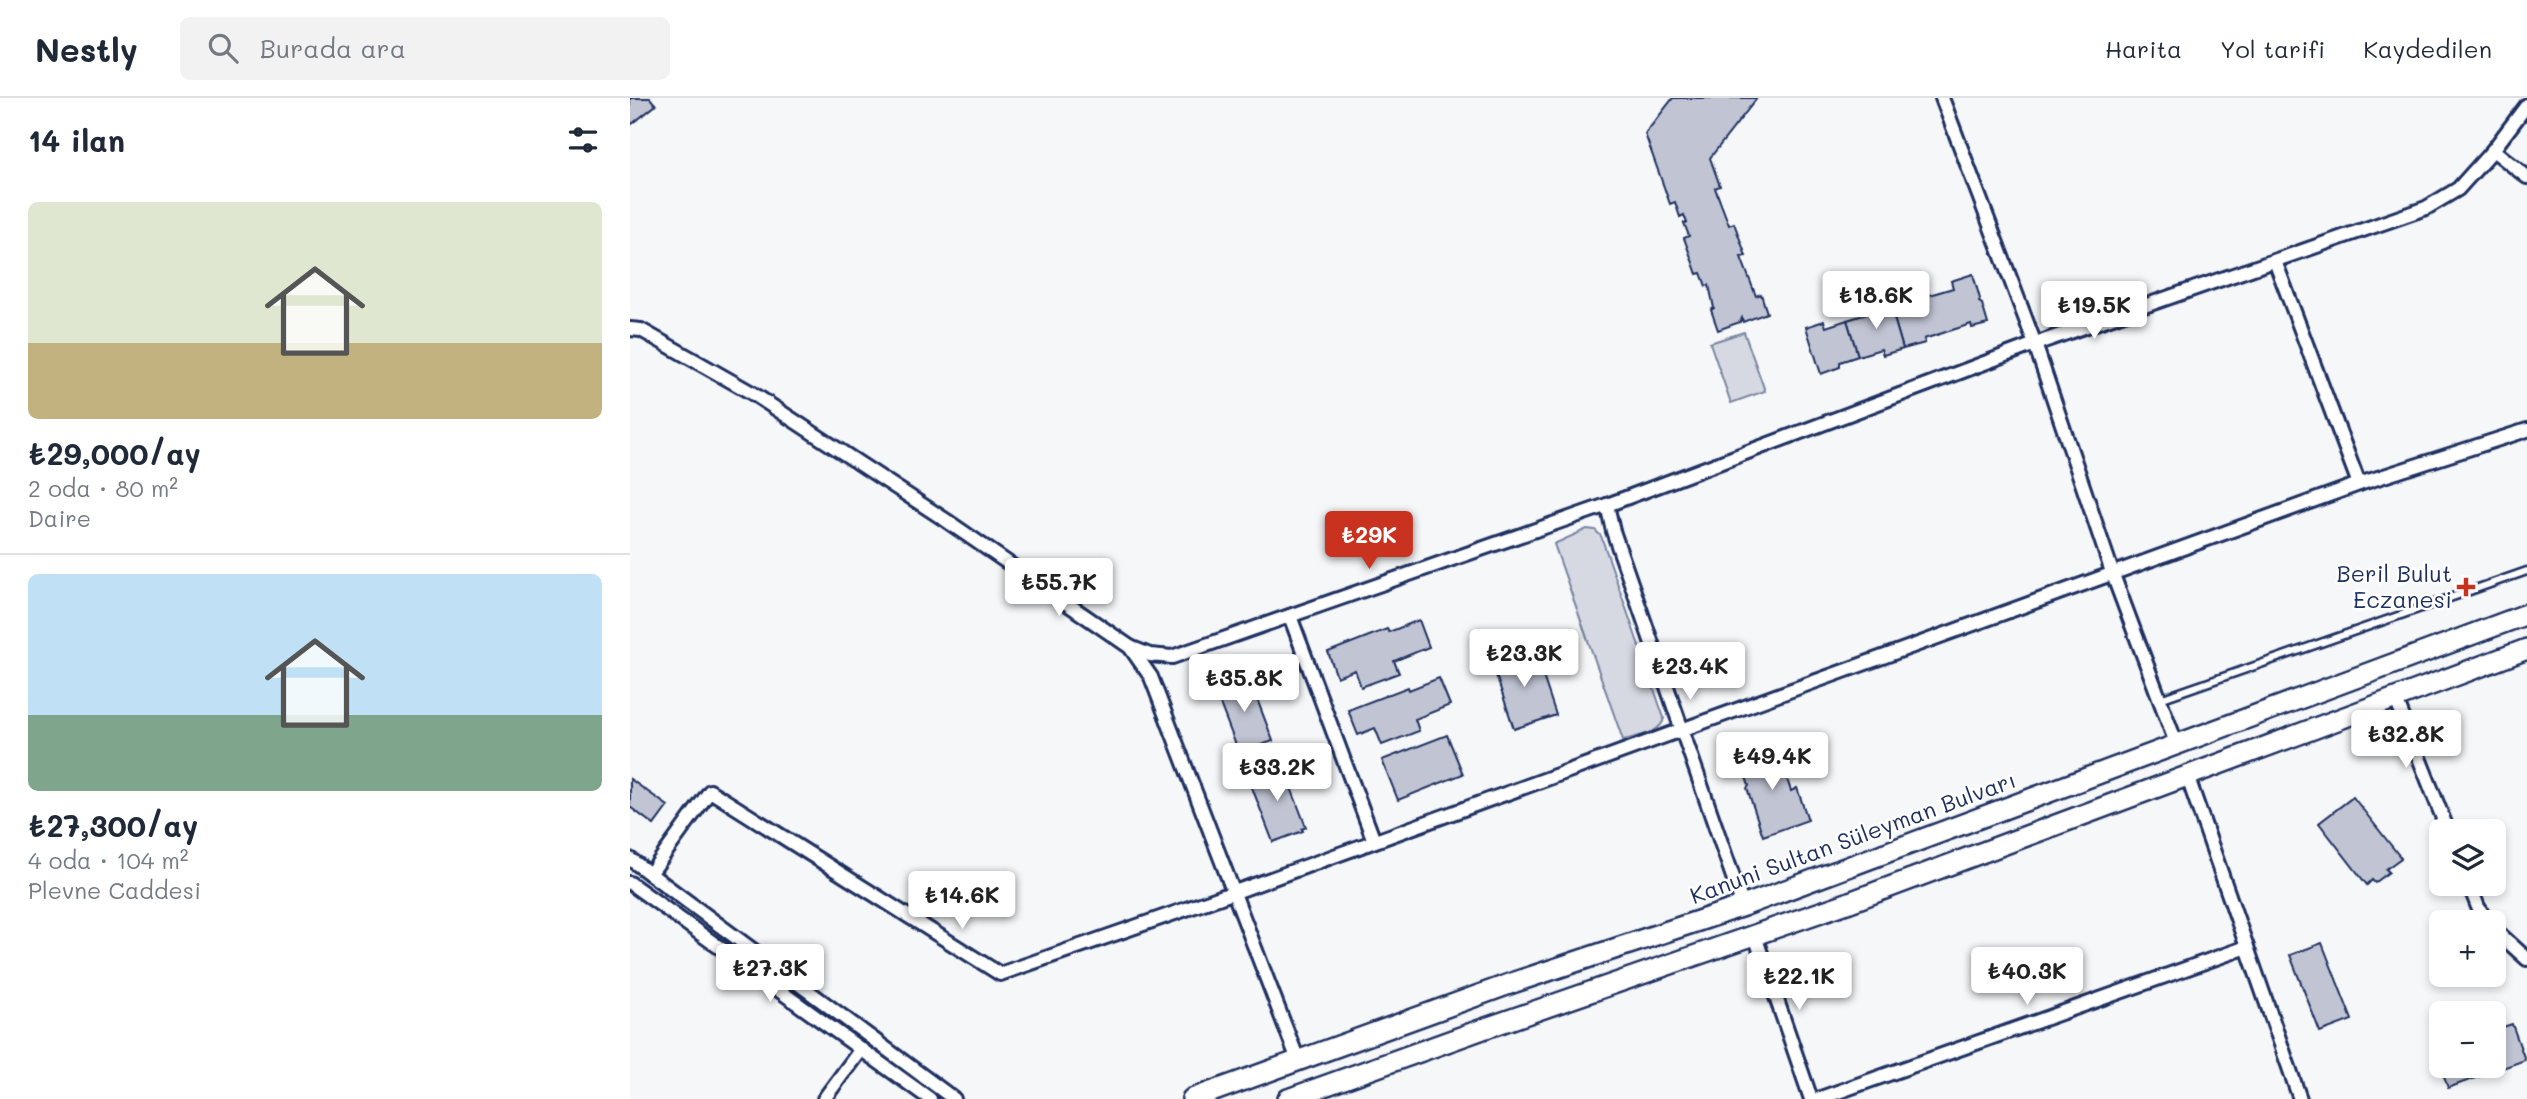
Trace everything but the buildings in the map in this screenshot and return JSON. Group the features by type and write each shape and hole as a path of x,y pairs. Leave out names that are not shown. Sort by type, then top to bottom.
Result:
{"main road":[{"name":"Kanuni Sultan Süleyman Bulvarı","path":"1192,1099 1515,982 1743,906 2527,614"},
{"path":"1301,1097 1621,980 1755,936 2527,649"}],"street":[{"path":"1942,98 2035,344 2112,572 2176,743"},
{"path":"630,329 641,330 752,393 947,521 1130,647 1150,655 1172,657 1607,505 2035,344 2426,208 2458,189 2493,150 2527,105"},
{"path":"2493,150 2527,177"},
{"path":"2275,261 2359,484"},
{"path":"650,874 710,791 1000,974 1235,892 2359,484 2527,430"},
{"path":"1607,505 1613,531 1743,906"},
{"path":"1290,616 1374,841"},
{"path":"1130,647 1151,677 1298,1060"},
{"path":"2395,697 2443,819"},
{"path":"2187,775 2300,1099"},
{"path":"630,859 954,1099"},
{"path":"630,883 930,1099"},
{"path":"699,933 709,918"},
{"path":"1755,936 1811,1099"},
{"path":"2506,940 2527,959"},
{"path":"1818,1099 2247,947"},
{"path":"824,1099 861,1049"}],"lane":[{"path":"2160,699 2527,571"}],"shaded area":[{"path":"1744,332 1765,391 1731,403 1710,343"},
{"path":"1587,529 1595,530 1601,536 1664,718 1653,731 1623,740 1554,544"}],"place":[{"name":"Beril Bulut Eczanesi","path":"2466,587"}]}
